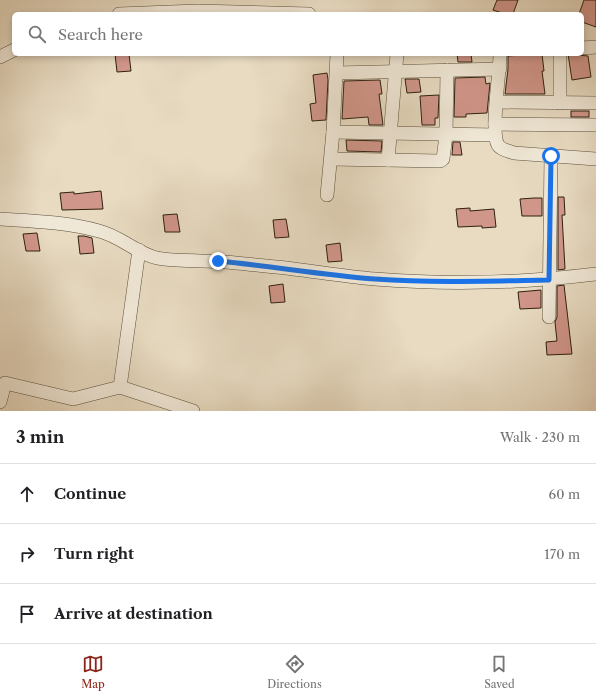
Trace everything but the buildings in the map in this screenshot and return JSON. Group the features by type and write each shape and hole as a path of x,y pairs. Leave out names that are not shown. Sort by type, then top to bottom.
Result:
{"street":[{"path":"171,12 234,12"},
{"path":"584,48 596,47"},
{"path":"0,56 12,51"},
{"path":"327,195 333,132 337,56"},
{"path":"388,160 397,56"},
{"path":"500,56 495,130 498,146 504,150 530,154 596,159"},
{"path":"560,56 560,103"},
{"path":"337,73 500,69"},
{"path":"331,159 440,161 443,159 446,134 447,70"},
{"path":"497,102 596,103"},
{"path":"333,132 446,134 596,125"},
{"path":"549,317 551,156"},
{"path":"0,219 54,223 100,231 112,235 146,254 157,258 261,265 328,275 423,282 472,282 549,280 596,274"},
{"path":"120,387 139,250"},
{"path":"0,402 5,383 74,399 120,387 193,411"}],"route":[{"path":"218,261 268,266 328,275 423,282 549,280 551,156"}]}
